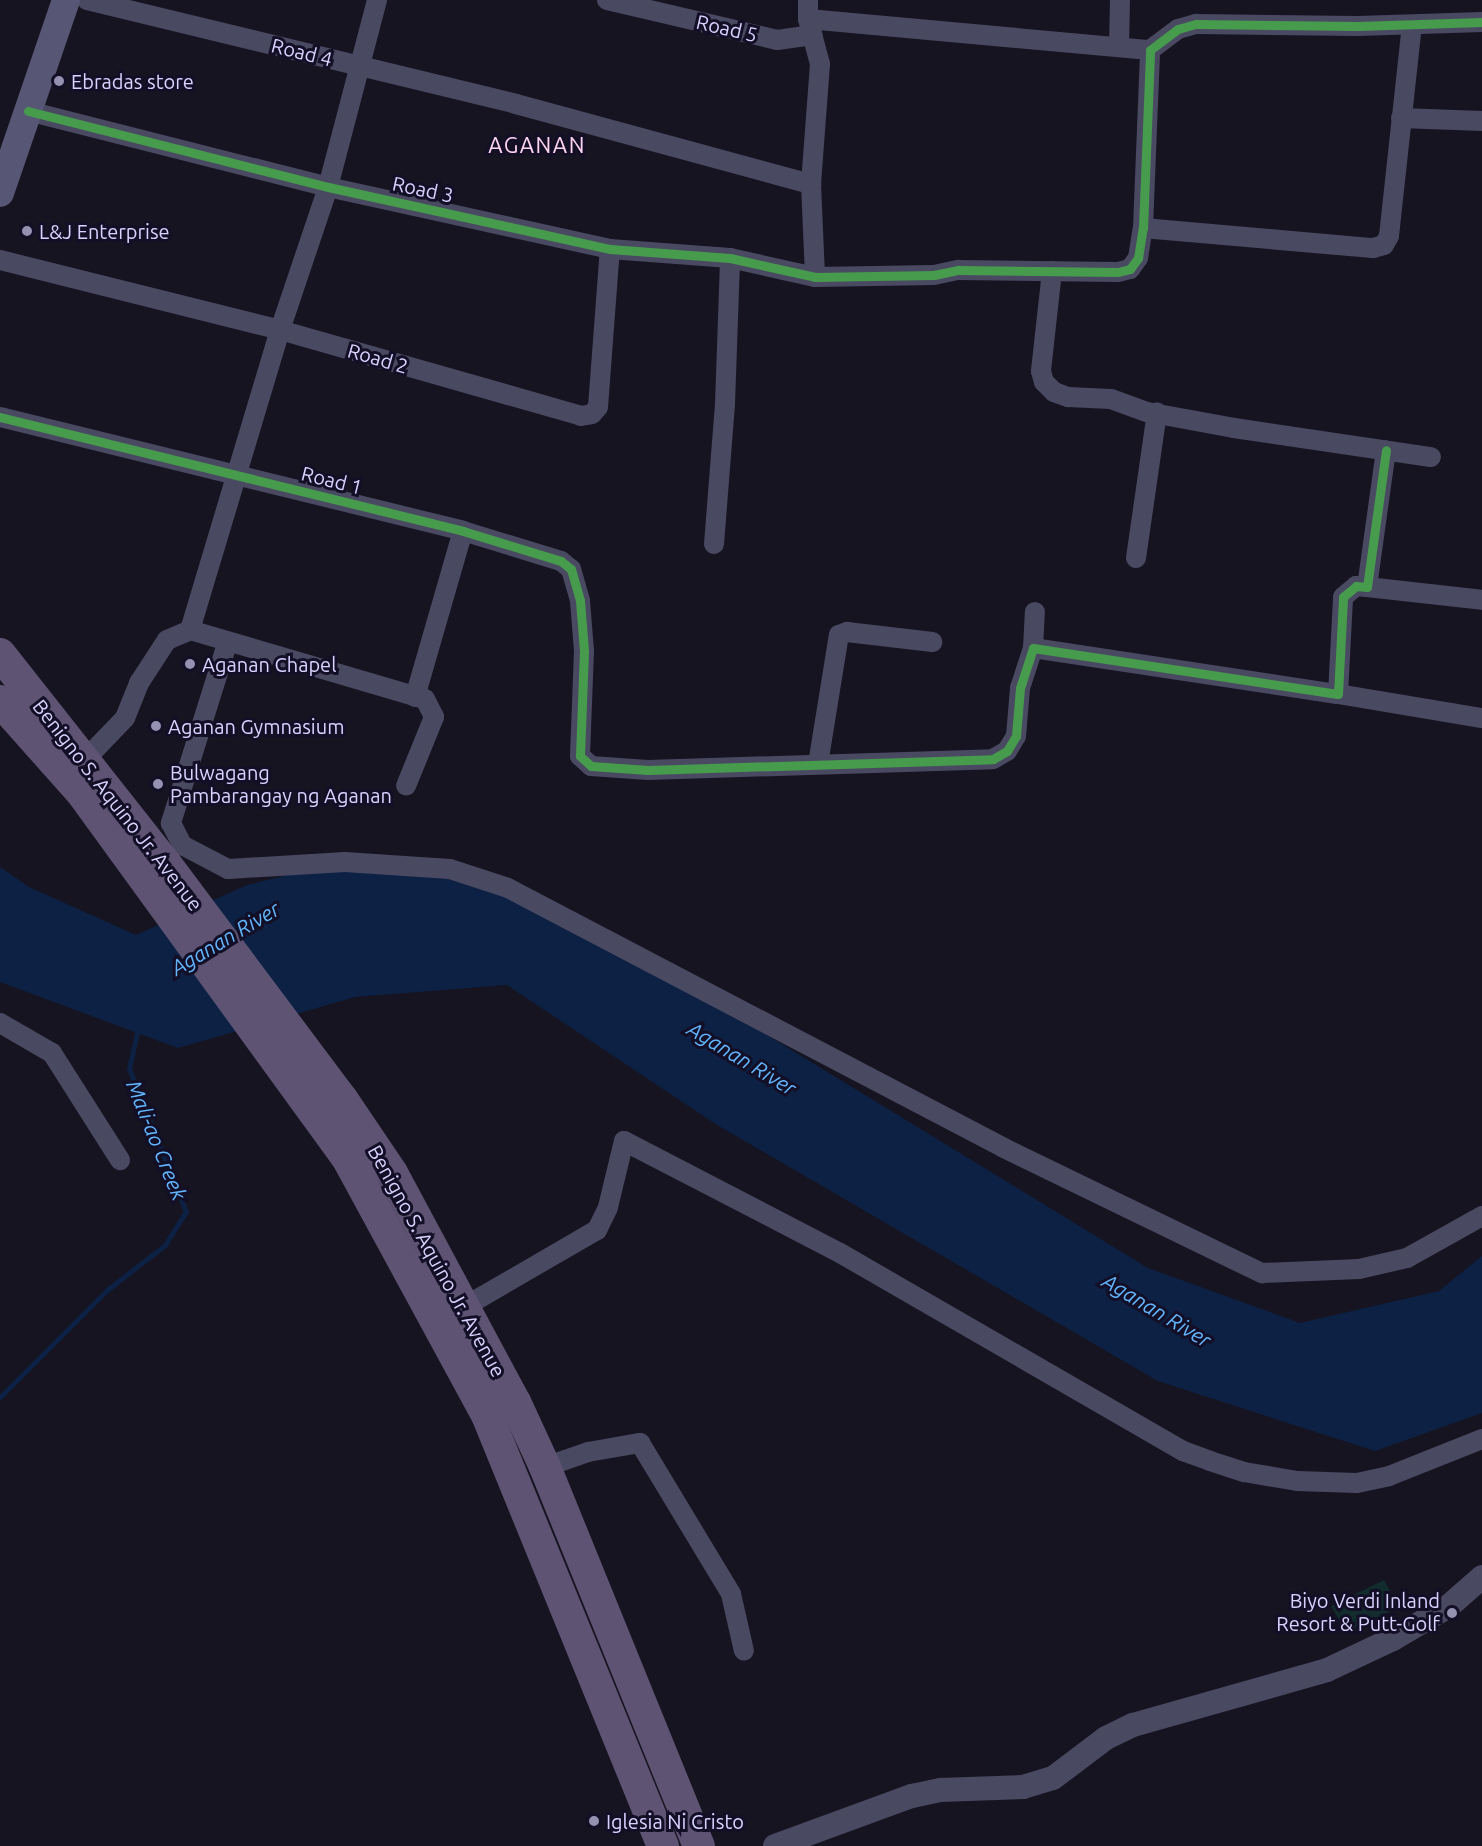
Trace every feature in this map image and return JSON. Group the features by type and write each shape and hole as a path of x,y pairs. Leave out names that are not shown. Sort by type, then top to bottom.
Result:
{"main road":[{"path":"0,193 66,0"},
{"name":"Benigno S. Aquino Jr. Avenue","path":"0,654 76,769 155,872 342,1100 392,1173 464,1307 545,1467 699,1846"},
{"name":"Benigno S. Aquino Jr. Avenue","path":"0,701 76,769"},
{"name":"Benigno S. Aquino Jr. Avenue","path":"155,872 317,1118 354,1170 487,1415 663,1846"}],"street":[{"name":"Road 4","path":"87,0 516,104 811,183"},
{"path":"190,630 279,330 328,187 358,65 377,0"},
{"name":"Road 5","path":"607,0 777,40 810,18 1150,50"},
{"path":"1119,47 1120,0"},
{"path":"810,18 820,64 811,183 814,277"},
{"path":"1412,25 1389,236 1384,244 1373,248 1143,228 1150,50 1178,29 1196,24 1412,25 1482,22"},
{"name":"Road 3","path":"28,111 328,187 610,249 730,258 814,277 1052,271 1118,272 1130,269 1138,258 1143,228"},
{"path":"1401,118 1482,120"},
{"name":"Road 2","path":"0,260 279,330 581,416 592,414 598,407 610,249"},
{"path":"714,544 725,404 730,258"},
{"path":"1052,271 1041,371 1044,382 1054,392 1068,397 1111,399 1157,413 1431,457"},
{"path":"1136,558 1157,413"},
{"name":"Road 1","path":"0,417 463,531 561,561 571,569 580,601 584,651 580,756 591,766 698,770 818,764"},
{"path":"1367,587 1386,450"},
{"path":"415,697 463,531"},
{"path":"1338,694 1343,597 1356,586 1482,600"},
{"path":"932,642 847,632 839,635 818,764 993,759 1007,751 1016,736 1020,688 1033,648 1035,612"},
{"path":"76,769 125,718 139,683 167,640 190,630 227,644 425,699 434,717 406,786"},
{"path":"227,644 171,823 182,845 228,869 345,861 450,869 508,888 1014,1153 1262,1273 1359,1269 1407,1258 1482,1216"},
{"path":"1033,648 1482,718"},
{"path":"0,1023 52,1053 120,1160"},
{"path":"464,1307 597,1230 609,1207 624,1141 840,1253 1184,1451 1210,1461 1244,1472 1297,1481 1357,1483 1389,1476 1482,1439"},
{"path":"545,1467 588,1452 640,1443 731,1594 744,1651"},
{"path":"775,1846 912,1796 941,1790 1023,1787 1053,1778 1106,1738 1132,1725 1327,1670 1394,1638 1449,1606 1482,1577"}],"green space":[{"path":"1384,1580 1399,1607 1346,1632 1331,1606"}],"water":[{"name":"Aganan River","path":"371,855 458,867 736,1016 1148,1268 1300,1323 1439,1291 1482,1256 1482,1413 1375,1451 1158,1381 717,1125 507,985 355,997 178,1048 0,982 0,867 29,887 136,935 247,885"}],"waterway":[{"name":"Mali-ao Creek","path":"0,1397 107,1290 165,1245 186,1212 129,1069 138,1028"}],"cycle path":[{"path":"28,111 328,187 610,249 730,258 815,277 934,275 958,270 1118,272 1130,269 1138,258 1143,228 1150,50 1178,29 1196,24 1358,26 1482,22"},
{"path":"0,417 463,531 561,561 571,569 580,601 584,651 580,756 591,766 648,770 993,759 1007,751 1016,736 1020,688 1033,648 1338,694 1343,597 1356,586 1367,587 1386,450"}],"place":[{"name":"Ebradas store","path":"59,81"},
{"name":"L&J Enterprise","path":"27,231"},
{"name":"Aganan Chapel","path":"190,664"},
{"name":"Aganan Gymnasium","path":"156,726"},
{"name":"Bulwagang Pambarangay ng Aganan","path":"158,784"},
{"name":"Biyo Verdi Inland Resort & Putt-Golf","path":"1452,1613"},
{"name":"Iglesia Ni Cristo","path":"594,1821"}],"district":[{"name":"AGANAN","path":"537,145"}]}
